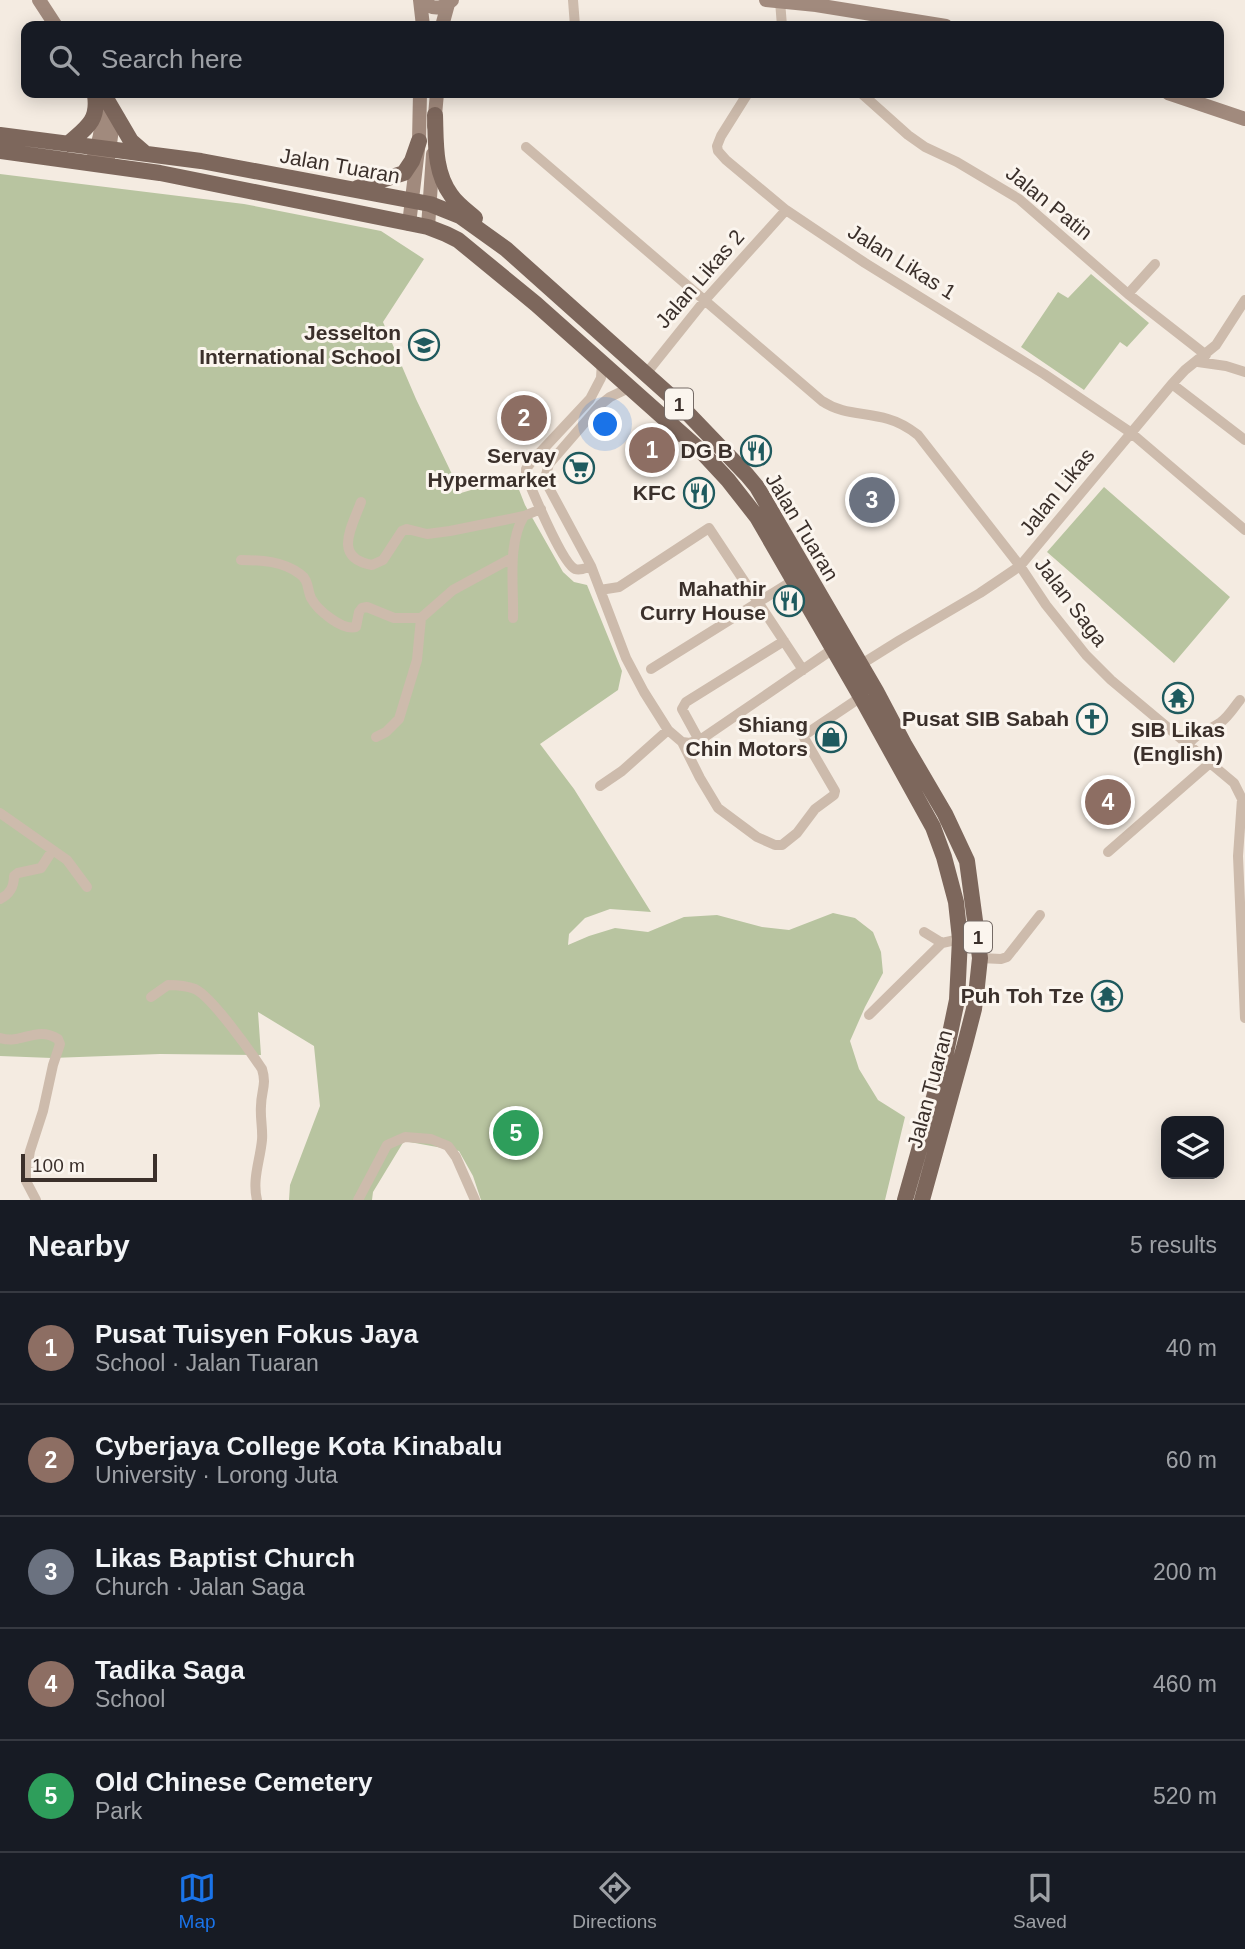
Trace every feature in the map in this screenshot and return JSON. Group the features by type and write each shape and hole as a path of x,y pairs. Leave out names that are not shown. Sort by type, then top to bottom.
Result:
{"main road":[{"path":"39,0 53,21"},
{"path":"421,0 431,7 442,7 451,1"},
{"path":"421,0 423,21"},
{"path":"766,0 913,21"},
{"path":"444,21 451,1"},
{"path":"68,144 91,121 99,98"},
{"path":"101,98 131,141 146,154"},
{"path":"101,98 113,122 101,156"},
{"path":"410,224 419,141 420,98"},
{"path":"428,228 437,98"},
{"path":"1183,98 1245,119"},
{"path":"435,115 437,160 443,181 452,197 500,243"},
{"name":"Jalan Tuaran","path":"0,135 68,144 160,173 446,233 537,304 631,387 701,451 745,500 758,517 861,696 933,827 948,868 956,902 960,939 957,1000 944,1062 922,1200"},
{"path":"355,188 404,173 412,161 419,141"},
{"name":"Jalan Tuaran","path":"0,151 101,156 146,154 201,161 413,200 460,216 500,243 684,409 757,487 945,814 967,862 980,958 974,1009 905,1200"},
{"path":"860,665 856,676 919,790 922,808"}],"street":[{"path":"573,0 575,21"},
{"path":"780,1 782,21"},
{"name":"Jalan Likas 1","path":"745,98 721,136 717,146 721,155 786,211 1044,374 1130,432 1245,530"},
{"name":"Jalan Patin","path":"867,98 925,148 957,162 1019,199 1202,358"},
{"name":"Jalan Saga","path":"526,146 773,360 834,409 888,419 918,435 1020,566 1071,638 1099,669 1234,783 1242,799 1238,856 1245,1018"},
{"name":"Jalan Likas 2","path":"645,374 705,300 786,211"},
{"path":"1128,294 1154,264"},
{"name":"Jalan Likas","path":"860,665 1020,566 1172,384 1216,345 1245,300"},
{"path":"1202,358 1245,372"},
{"path":"591,566 582,570 572,568 541,509 526,476 526,469 590,399 601,378 602,362"},
{"path":"1172,384 1245,440"},
{"path":"631,387 600,405 547,469 545,478 591,566 633,672 668,730 682,742 718,808 757,837 775,845 782,845 797,833 815,809 834,795 835,791 803,736 861,696"},
{"path":"361,502 346,542 350,554 359,561 372,565 383,560 402,531 408,529 427,534 450,531 524,516 541,509"},
{"path":"513,618 512,558 516,533 524,516"},
{"path":"600,590 619,587 709,528 803,670"},
{"path":"240,560 270,562 286,566 300,574 305,578 311,598 317,606 337,622 350,628 356,627 359,612 367,607 394,618 421,618 453,590 512,558"},
{"path":"651,669 794,580"},
{"path":"376,737 386,732 399,719 417,660 421,618"},
{"path":"699,740 682,709 686,702 784,641"},
{"path":"682,742 699,740 833,649"},
{"path":"1188,745 1197,734 1226,719 1240,700"},
{"path":"600,786 622,771 668,730"},
{"path":"1108,852 1210,764"},
{"path":"0,813 67,860 87,887"},
{"path":"0,900 12,889 14,876 41,868 52,851"},
{"path":"980,958 1007,957 1040,915"},
{"path":"924,932 942,943"},
{"path":"869,1014 942,943 960,939"},
{"path":"151,997 168,985 194,989 218,1010 262,1069 265,1087 260,1104 261,1146 255,1178 257,1200"},
{"path":"0,1038 14,1040 45,1033 58,1039 60,1044 27,1168 26,1181 36,1200"},
{"path":"358,1200 387,1145 405,1137 431,1139 448,1146 456,1157 475,1200"}],"green space":[{"path":"0,174 244,204 381,231 424,259 383,322 461,493 514,477 525,505 563,572 574,582 587,585 622,671 618,690 540,744 574,789 651,912 610,909 585,918 569,934 568,945 615,928 648,932 684,917 717,915 762,927 789,930 833,913 855,918 873,932 881,952 883,973 850,1041 859,1069 878,1100 905,1117 885,1200 481,1200 473,1176 459,1151 404,1141 373,1192 372,1200 289,1200 290,1185 320,1106 314,1046 258,1012 261,1055 160,1054 52,1058 0,1056"},
{"path":"1091,274 1149,323 1127,347 1120,342 1084,390 1021,347 1058,292 1068,298"},
{"path":"1104,487 1230,597 1174,663 1047,552"}],"place":[{"name":"Jesselton International School","path":"424,345"},
{"name":"Cyberjaya College Kota Kinabalu","path":"524,418"},
{"name":"Pusat Tuisyen Fokus Jaya","path":"652,450"},
{"name":"DG B","path":"756,451"},
{"name":"Servay Hypermarket","path":"579,468"},
{"name":"KFC","path":"699,493"},
{"name":"Likas Baptist Church","path":"872,500"},
{"name":"Mahathir Curry House","path":"789,601"},
{"name":"SIB Likas (English)","path":"1178,698"},
{"name":"Pusat SIB Sabah","path":"1092,719"},
{"name":"Shiang Chin Motors","path":"831,737"},
{"name":"Tadika Saga","path":"1108,802"},
{"name":"Puh Toh Tze","path":"1107,996"},
{"name":"Old Chinese Cemetery","path":"516,1133"}]}
